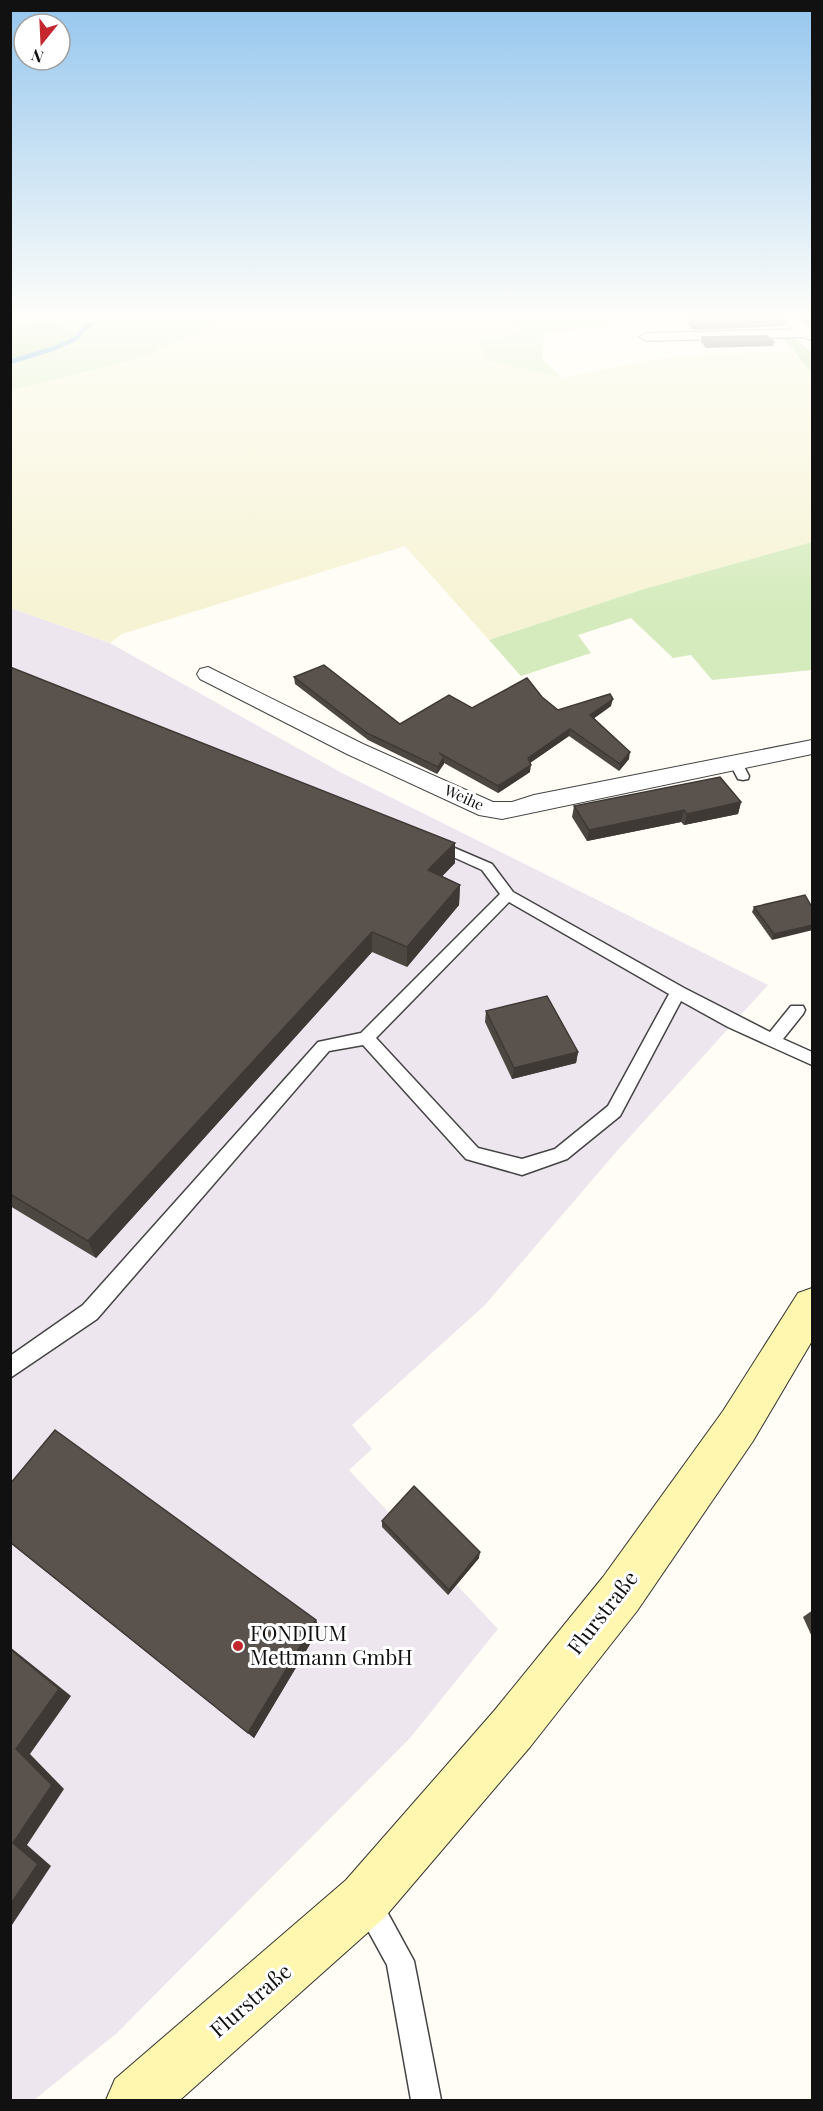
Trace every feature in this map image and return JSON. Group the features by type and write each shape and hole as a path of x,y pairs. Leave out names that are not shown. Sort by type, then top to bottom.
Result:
{"main road":[{"name":"Flurstraße","path":"136,2100 364,1899 512,1730 620,1594 738,1426 813,1306"}],"street":[{"name":"Weihe","path":"208,674 355,749 488,809 502,811 515,810 534,803 739,769 813,747"}],"lane":[{"path":"425,839 487,867 508,895 678,992 734,1023 813,1059"},
{"path":"10,1368 90,1312 324,1046 366,1038 508,895"},
{"path":"366,1038 472,1154 522,1167 561,1154 614,1111 678,992"},
{"path":"772,1041 797,1010"},
{"path":"364,1899 400,1960 426,2100"}],"shaded area":[{"path":"11,414 812,414 812,542 644,589 489,640 405,546 122,634 110,643 11,608"},
{"path":"11,608 110,643 342,773 768,985 617,1151 485,1305 352,1425 372,1449 349,1470 498,1629 410,1738 117,2033 34,2100 11,2100"}],"green space":[{"path":"812,542 812,670 712,680 691,655 673,658 631,618 578,635 591,653 521,676 489,640 644,589"}],"building":[{"path":"324,665 400,724 449,695 472,708 527,678 542,697 558,710 610,694 613,699 590,715 630,752 620,764 570,729 528,758 531,765 498,786 439,753 444,757 438,767 367,733 294,677"},
{"path":"10,667 455,843 428,870 460,885 407,947 372,932 88,1241 10,1194"},
{"path":"720,777 741,802 687,814 684,810 589,830 574,806"},
{"path":"805,895 813,909 813,925 774,934 754,907"},
{"path":"547,996 578,1052 514,1068 486,1011"},
{"path":"55,1430 316,1620 248,1733 10,1542 10,1484"},
{"path":"414,1486 480,1552 449,1590 382,1521"},
{"path":"10,1649 59,1689 16,1749 52,1785 13,1843 38,1864 10,1905"}],"place":[{"name":"FONDIUM Mettmann GmbH","path":"238,1646"}]}
